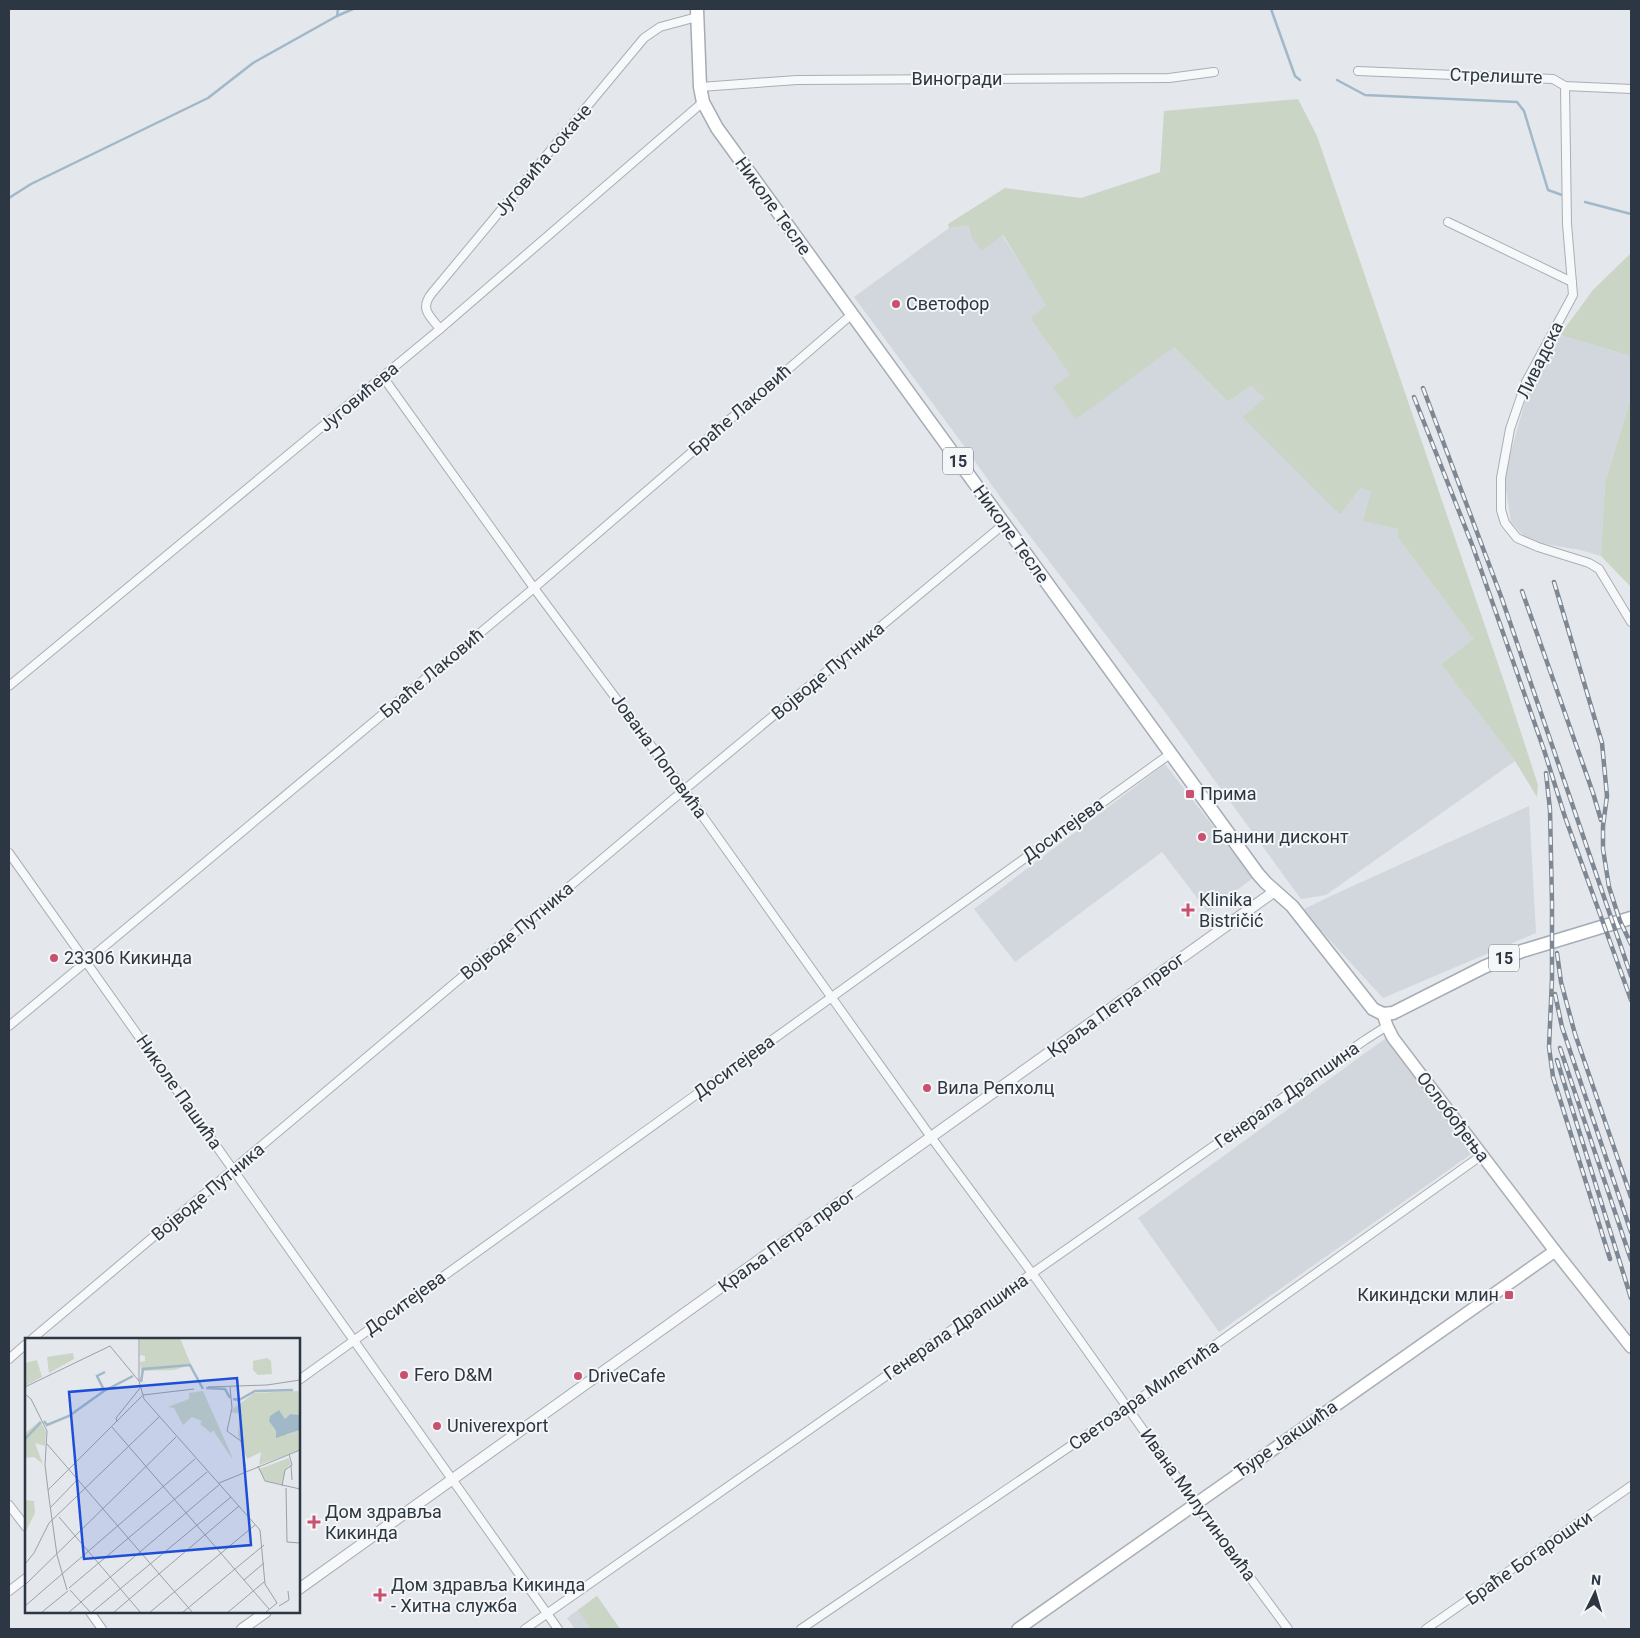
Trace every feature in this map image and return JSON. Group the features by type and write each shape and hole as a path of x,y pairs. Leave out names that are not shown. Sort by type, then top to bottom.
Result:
{"main road":[{"name":"Николе Тесле","path":"697,13 700,87 704,102 717,128 1170,754 1258,874 1275,892"},
{"name":"Ослобођења","path":"1275,892 1292,906 1373,1009 1385,1020 1393,1038 1555,1251 1631,1347"},
{"name":"15","path":"1385,1020 1393,1013 1484,967 1522,951 1631,918"},
{"name":"Ђуре Јакшића","path":"1018,1629 1555,1251"}],"street":[{"name":"Југовића сокаче","path":"440,329 426,311 427,299 644,38 660,27 697,13"},
{"name":"Стрелиште","path":"1358,71 1553,79 1565,86 1631,89"},
{"name":"Виногради","path":"700,87 797,80 1169,78 1214,72"},
{"name":"Ливадска","path":"1565,86 1567,224 1573,295 1526,382 1510,429 1501,478 1501,510 1505,523 1517,538 1538,548 1589,563 1599,569 1631,622"},
{"name":"Југовићева","path":"9,686 383,377 704,102"},
{"path":"1448,222 1572,282"},
{"name":"Браће Лаковић","path":"9,1026 534,588 851,315"},
{"name":"Јована Поповића","path":"383,377 534,588 684,790 931,1137"},
{"name":"Војводе Путника","path":"33,1338 684,790 1004,524"},
{"name":"Доситејева","path":"300,1379 1170,754"},
{"name":"Николе Пашића","path":"9,854 234,1169 558,1629"},
{"name":"Краља Петра првог","path":"300,1588 1275,892"},
{"name":"Генерала Драпшина","path":"525,1629 1365,1040 1385,1020"},
{"name":"Ивана Милутиновића","path":"931,1137 1288,1629"},
{"name":"Светозара Милетића","path":"801,1629 1128,1407 1482,1155"},
{"path":"9,1359 25,1345"},
{"name":"Браће Богарошки","path":"1426,1629 1631,1486"},
{"path":"9,1505 25,1526"},
{"path":"9,1591 25,1579"},
{"path":"91,1613 102,1629"},
{"path":"242,1629 265,1613"}],"shaded area":[{"path":"970,226 1002,235 1047,305 1030,318 1070,375 1174,347 1228,402 1251,386 1266,398 1242,417 1340,515 1362,487 1371,492 1399,529 1397,536 1473,639 1441,664 1515,761 1326,895 1301,899 1165,712 1003,501 854,297 949,228"},
{"path":"1560,335 1631,356 1631,397 1605,483 1601,556 1580,550 1528,541 1511,522 1504,476 1529,388"},
{"path":"1165,764 1253,878 1208,912 1162,852 1015,962 974,909"},
{"path":"1529,806 1536,933 1383,998 1302,910 1333,895"},
{"path":"1386,1038 1474,1152 1219,1332 1138,1218"},
{"path":"597,1596 620,1629 575,1629 567,1618"}],"green space":[{"path":"1298,99 1317,136 1509,696 1538,785 1537,797 1515,761 1441,664 1473,639 1397,536 1399,529 1363,521 1371,492 1361,488 1340,515 1242,417 1265,398 1251,386 1228,402 1174,347 1076,419 1053,387 1070,375 1030,318 1046,305 1003,235 982,251 972,238 969,226 949,228 948,224 1005,188 1081,198 1160,172 1164,111"},
{"path":"1631,253 1631,356 1560,335 1593,290"},
{"path":"1631,397 1631,589 1601,556 1605,483"},
{"path":"597,1596 620,1629 591,1629 578,1610"}],"waterway":[{"path":"337,16 338,9"},
{"path":"9,198 31,184 208,98 253,63 353,9"},
{"path":"1271,9 1295,76 1300,80"},
{"path":"1337,80 1365,95 1517,102 1524,111 1548,190 1562,195"},
{"path":"1585,202 1631,214"}],"railway":[{"path":"1423,388 1502,599 1631,976"},
{"path":"1414,397 1473,547 1544,750 1565,817 1631,1000"},
{"path":"1554,582 1602,743 1607,796 1603,826 1603,849 1609,887 1620,921 1631,944"},
{"path":"1522,591 1601,820"},
{"path":"1546,773 1550,810 1552,903 1552,979 1549,1047 1553,1077 1610,1259"},
{"path":"1557,953 1561,982 1575,1034 1631,1197"},
{"path":"1555,994 1562,1027 1631,1232"},
{"path":"1560,1048 1631,1260"},
{"path":"1557,1060 1631,1298"}],"place":[{"name":"Светофор","path":"896,304"},
{"name":"Прима","path":"1190,794"},
{"name":"Банини дисконт","path":"1202,837"},
{"name":"Klinika Bistričić","path":"1188,910"},
{"name":"23306 Кикинда","path":"54,958"},
{"name":"Вила Репхолц","path":"927,1088"},
{"name":"Кикиндски млин","path":"1509,1295"},
{"name":"Fero D&M","path":"404,1375"},
{"name":"DriveCafe","path":"578,1376"},
{"name":"Univerexport","path":"437,1426"},
{"name":"Дом здравља Кикинда","path":"314,1522"},
{"name":"Дом здравља Кикинда - Хитна служба","path":"380,1595"}]}
